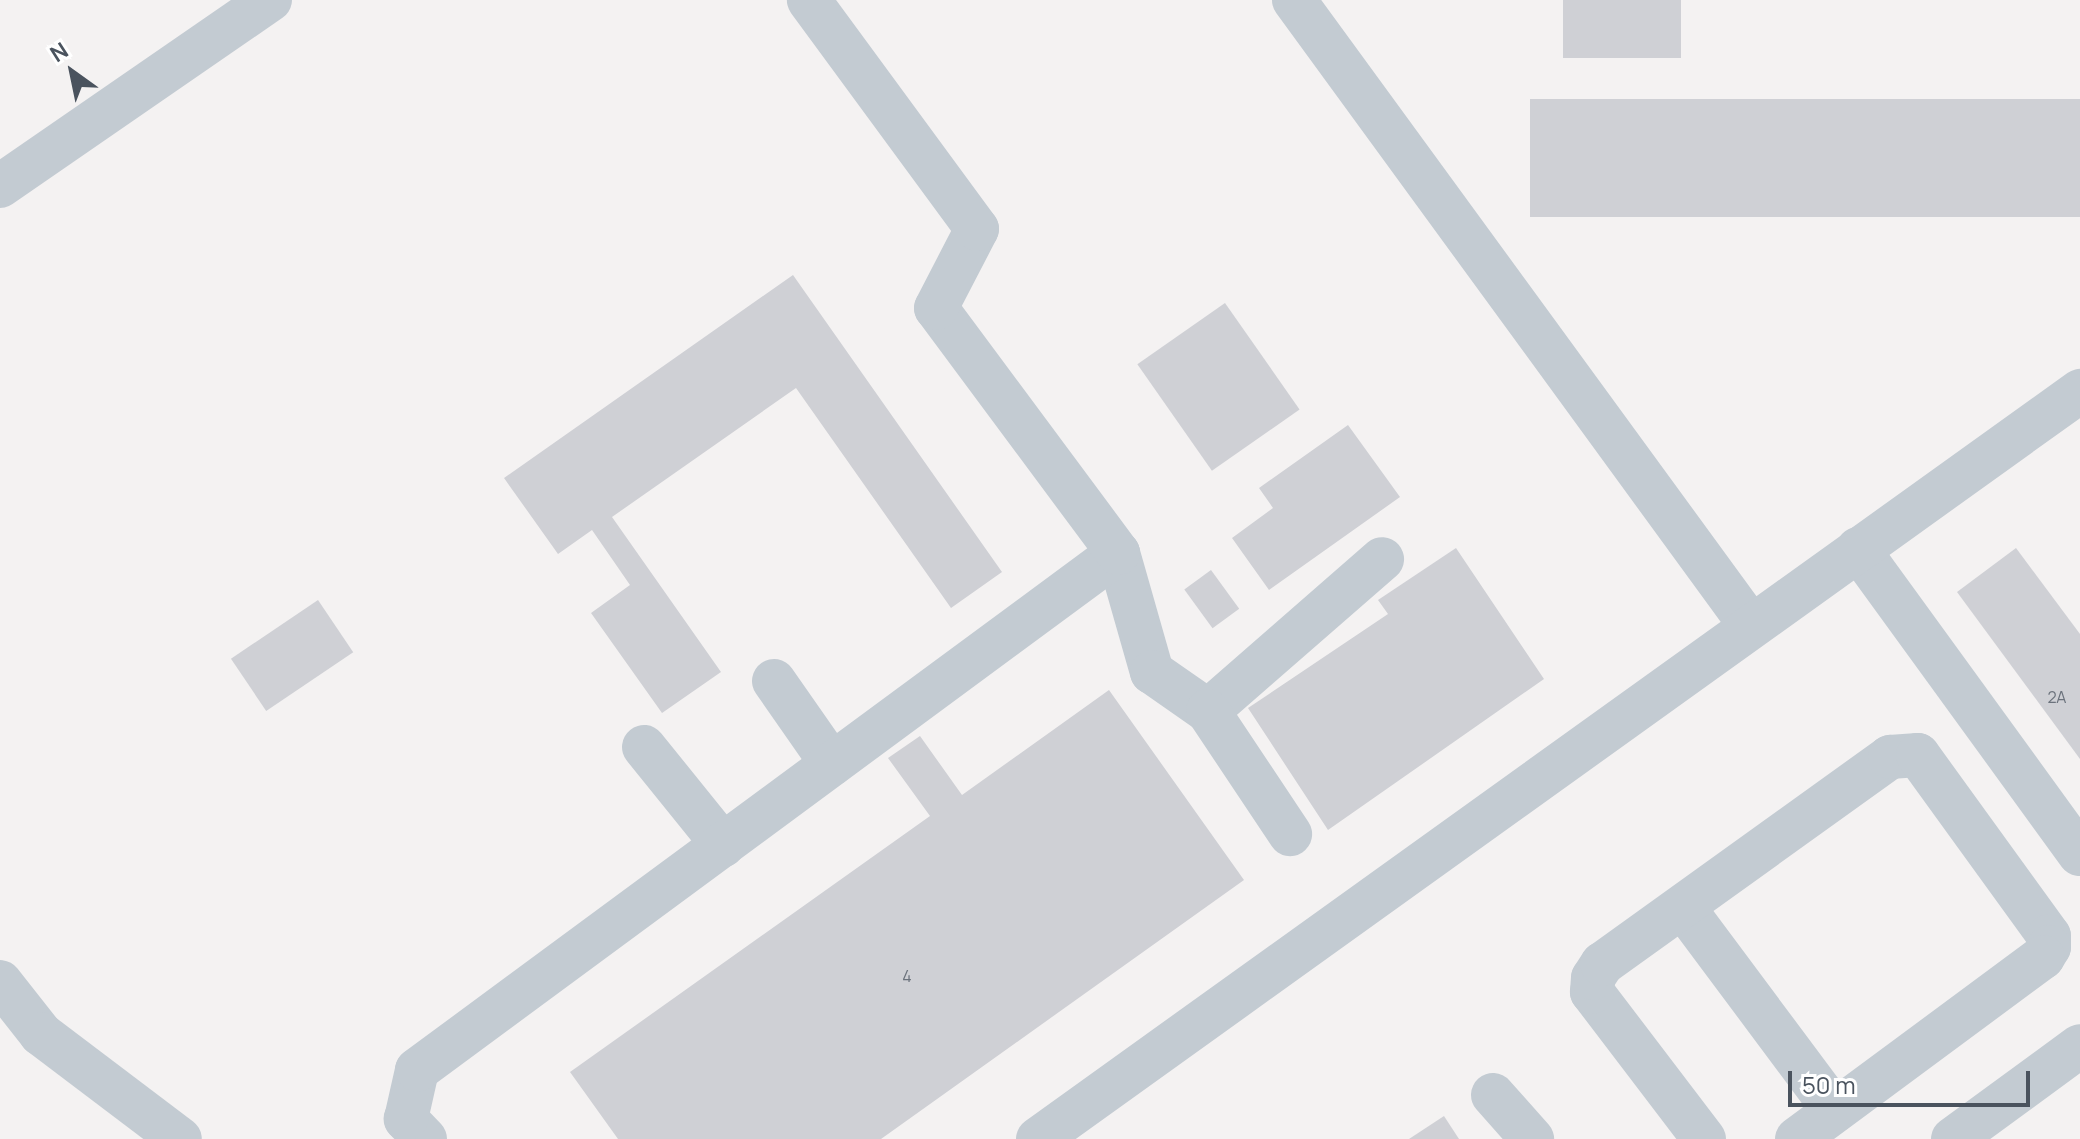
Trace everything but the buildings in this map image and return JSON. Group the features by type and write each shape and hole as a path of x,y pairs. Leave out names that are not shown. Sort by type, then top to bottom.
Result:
{"street":[{"path":"0,186 270,0"},
{"path":"809,0 977,229 936,308 1118,553 1152,672 1208,711 1290,834"},
{"path":"1294,0 1751,626"},
{"path":"1038,1139 2080,391"},
{"path":"1858,549 2080,854"},
{"path":"425,1139 406,1119 417,1070 1118,553"},
{"path":"1208,711 1382,559"},
{"path":"774,681 832,764"},
{"path":"644,747 723,845"},
{"path":"1704,1139 1592,992 1602,964 1890,757 1918,755 2049,936 2049,947 2043,957 1797,1139"},
{"path":"1683,907 1835,1111"},
{"path":"0,982 41,1034 180,1139"},
{"path":"1953,1139 2080,1046"},
{"path":"1493,1095 1532,1139"}]}
